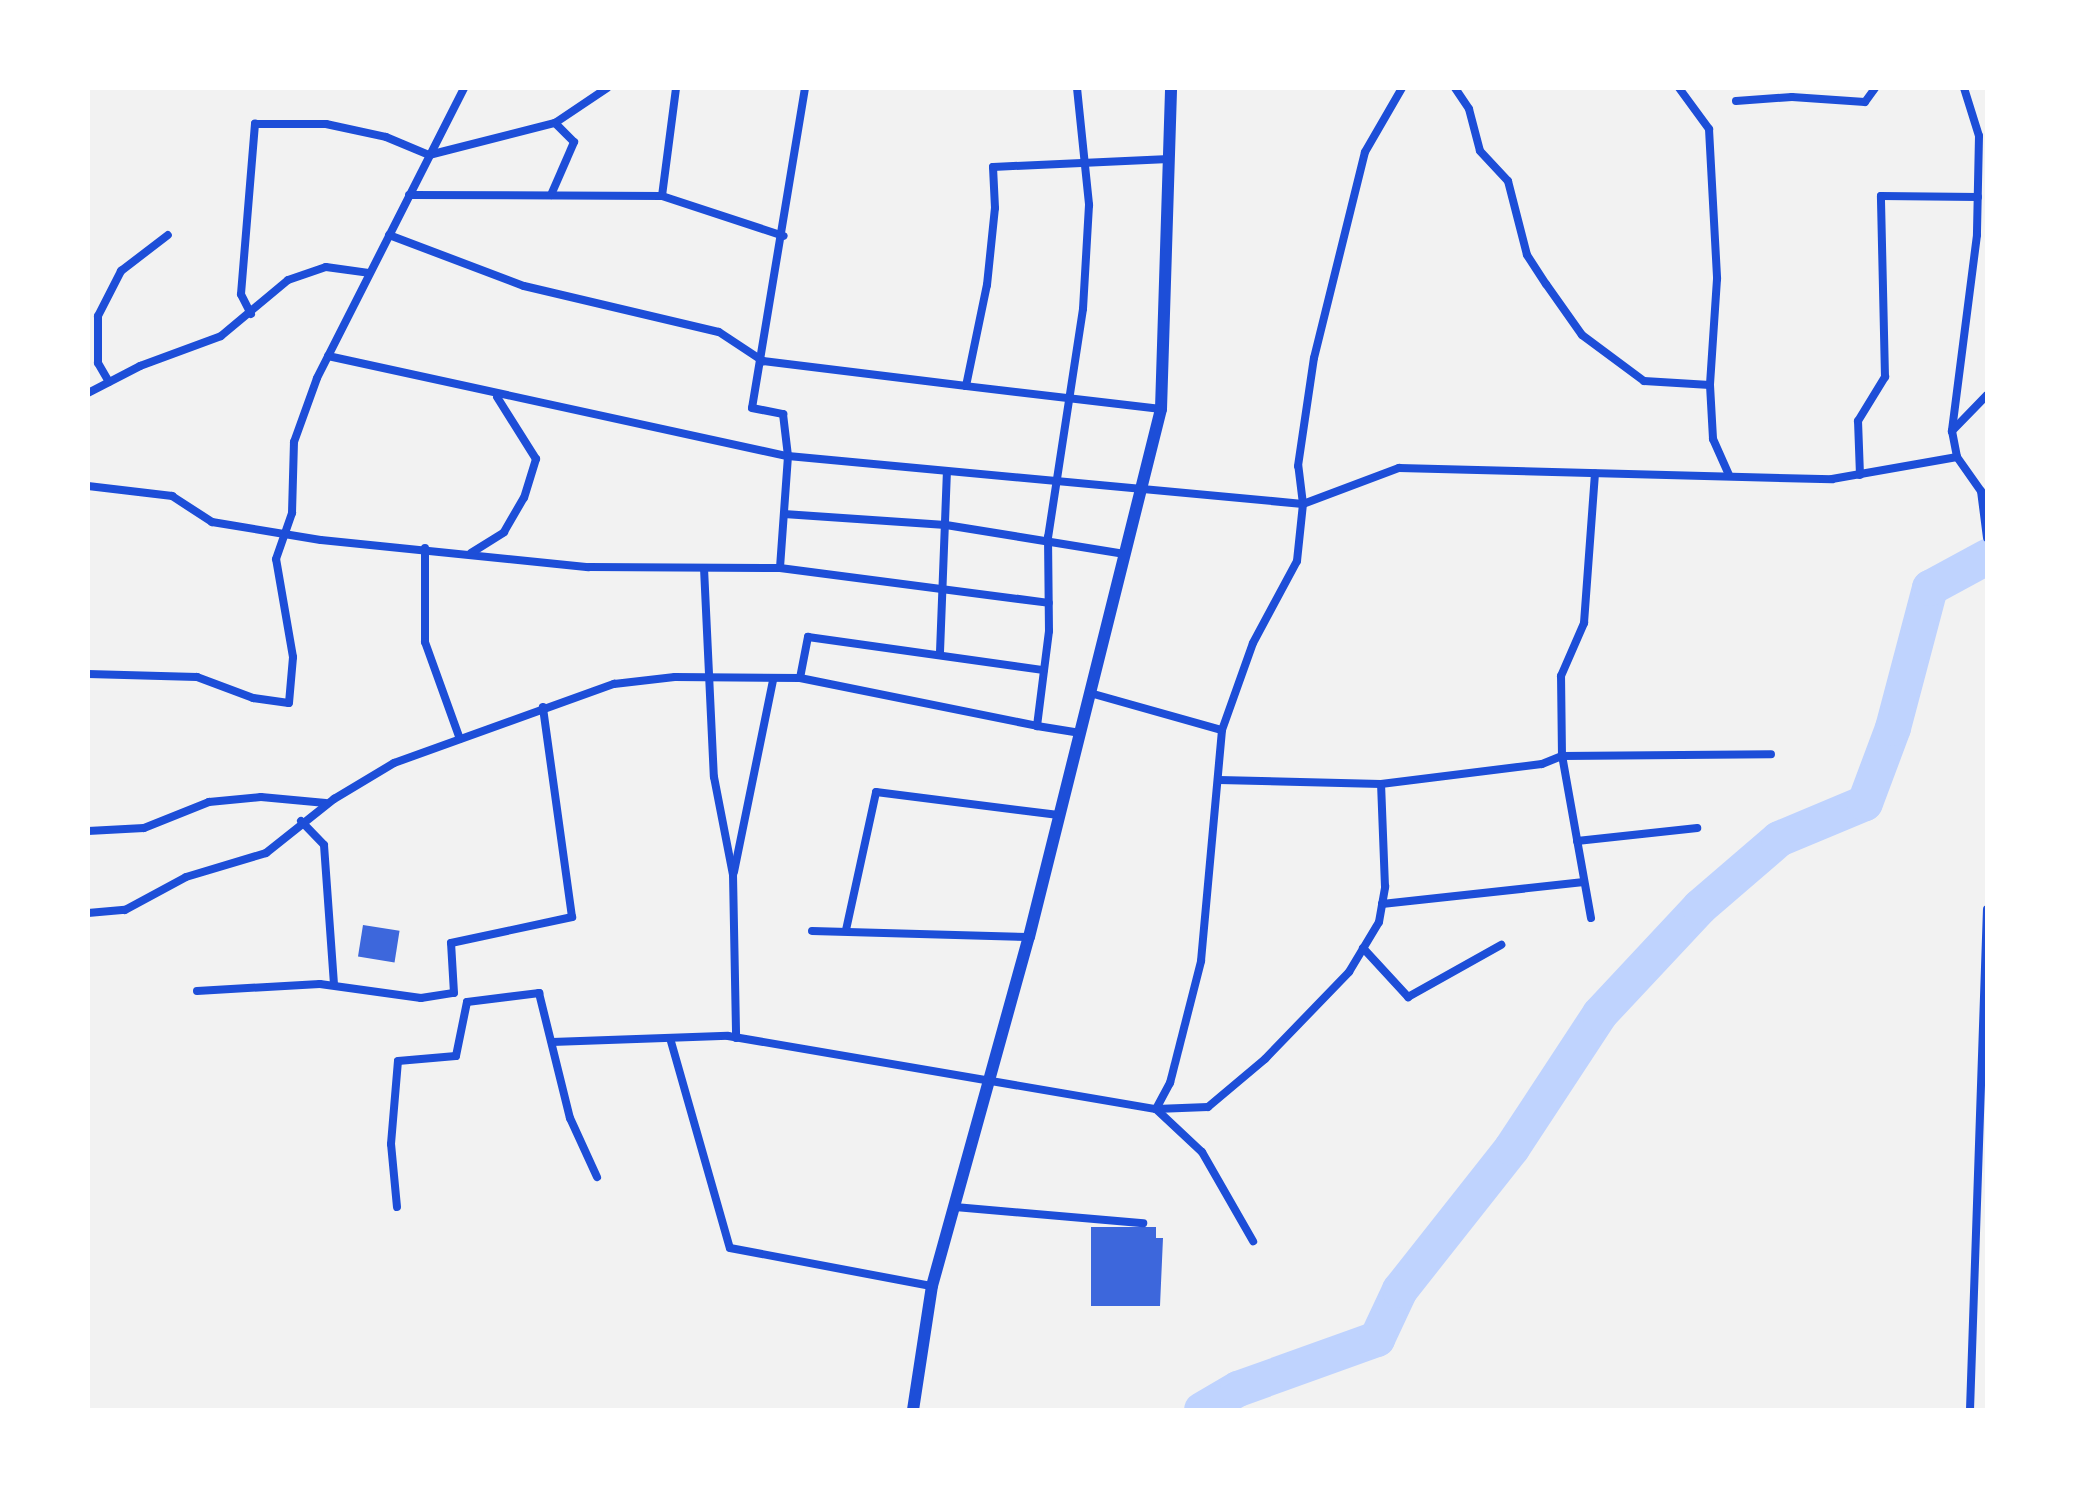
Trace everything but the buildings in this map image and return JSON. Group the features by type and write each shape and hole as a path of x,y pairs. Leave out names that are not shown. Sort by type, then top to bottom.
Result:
{"street":[{"path":"88,674 197,677 253,698 289,703 293,657 276,559 292,513 294,442 328,356 464,88"},
{"path":"251,314 241,294 255,124 326,124 386,137 429,155 555,123 607,88"},
{"path":"662,196 676,88"},
{"path":"780,568 788,456 783,414 752,408 784,236 805,88"},
{"path":"1037,726 1049,603 1048,537 1059,483 1083,309 1087,163 1077,88"},
{"path":"913,1410 932,1286 1029,937 1161,409 1171,88"},
{"path":"1156,1109 1170,1083 1201,961 1222,730 1253,643 1297,561 1303,504 1298,466 1314,358 1365,152 1402,88"},
{"path":"1455,88 1469,109 1480,151 1508,181 1527,255 1582,335 1644,381 1710,385"},
{"path":"1679,88 1709,129 1717,279 1710,385 1713,439 1729,475"},
{"path":"1736,101 1792,97 1865,102 1875,88"},
{"path":"1964,88 1979,136 1978,197 1952,431 1957,457 1981,491 1987,538"},
{"path":"551,195 574,142 555,123"},
{"path":"966,386 987,285 995,208 993,167 1169,159"},
{"path":"409,195 662,196 784,236"},
{"path":"1860,475 1858,421 1885,377 1881,196 1978,197"},
{"path":"109,382 98,363 98,316 121,271 168,235"},
{"path":"389,235 524,286 719,332 763,361 1161,409"},
{"path":"88,393 221,336 288,280 326,267 369,273"},
{"path":"328,356 496,396 788,456 1141,492 1303,504 1399,468 1832,479 1957,457"},
{"path":"1952,431 1987,395"},
{"path":"471,553 504,532 524,498 536,459 496,396"},
{"path":"940,652 947,472"},
{"path":"1591,918 1562,756 1561,676 1584,623 1595,473"},
{"path":"88,486 172,496 212,522 285,533 589,567 780,568 1049,603"},
{"path":"784,514 946,525 1048,537 1125,554"},
{"path":"425,548 425,642 460,739"},
{"path":"704,568 714,777 733,875 736,1038"},
{"path":"800,678 808,637 940,652 1044,670"},
{"path":"88,913 125,910 186,877 266,853 301,821 394,763 614,684 707,677 800,678 1080,733"},
{"path":"733,875 773,680"},
{"path":"1090,693 1222,730"},
{"path":"197,991 334,984 421,998 454,993 451,943 572,917 543,707"},
{"path":"1219,780 1381,784 1542,764 1562,756 1771,754"},
{"path":"552,1042 736,1038 875,1059 989,1083 1156,1109 1208,1107 1265,1059 1349,972 1363,948 1382,904 1381,784"},
{"path":"846,930 876,792 1059,815"},
{"path":"88,831 144,828 209,802 261,797 327,803"},
{"path":"301,821 324,845 334,984"},
{"path":"1577,841 1697,828"},
{"path":"1382,904 1584,882"},
{"path":"1970,1410 1987,909"},
{"path":"812,931 1029,937"},
{"path":"1363,948 1408,997 1501,945"},
{"path":"397,1207 391,1144 398,1061 456,1056 467,1002 539,993 570,1118 597,1177"},
{"path":"670,1038 730,1248 932,1286"},
{"path":"1156,1109 1202,1152 1253,1241"},
{"path":"955,1207 1143,1223"}],"waterway":[{"path":"1202,1410 1238,1389 1377,1339 1400,1290 1512,1148 1600,1014 1700,907 1779,839 1865,803 1893,728 1930,588 1987,557"}]}
